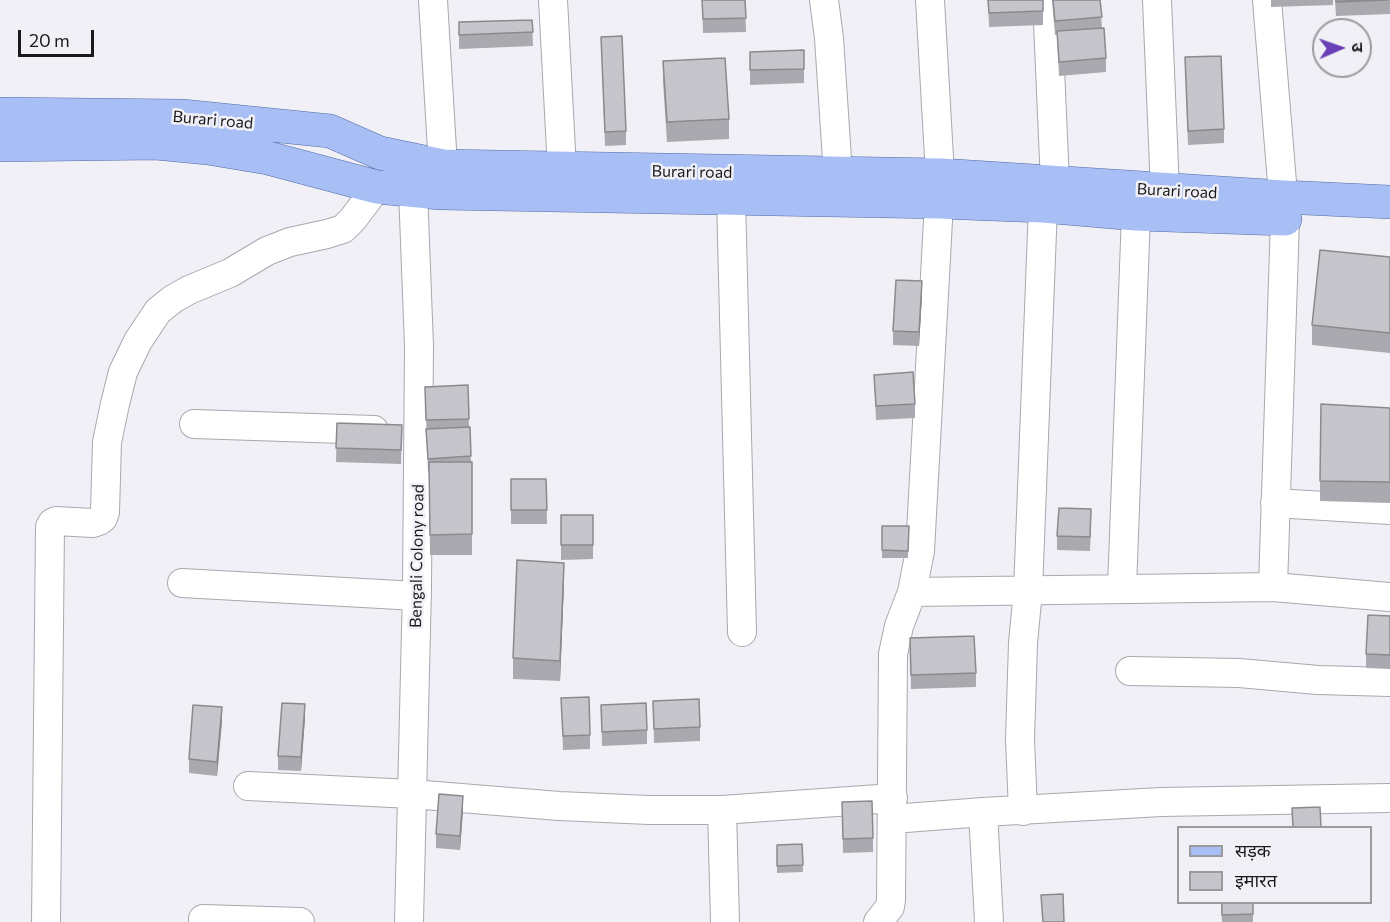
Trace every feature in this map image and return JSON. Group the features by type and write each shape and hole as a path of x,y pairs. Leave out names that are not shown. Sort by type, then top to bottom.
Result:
{"main road":[{"name":"Burari road","path":"0,114 182,116 330,131 380,153 443,166 838,174 939,189 1049,195 1165,190 1390,225"},
{"name":"Burari road","path":"0,145 156,143 198,147 268,158 377,187 451,194 731,198 939,189"},
{"name":"Burari road","path":"1049,195 1136,214 1390,202"}],"street":[{"path":"433,0 443,166"},
{"path":"553,0 562,169"},
{"path":"824,0 829,38 838,174"},
{"path":"878,922 890,907 891,900 893,654 912,592 920,551 939,189 930,0"},
{"path":"1023,811 1020,738 1022,667 1049,195 1047,0"},
{"path":"1157,0 1165,190"},
{"path":"1267,0 1284,208 1273,587"},
{"path":"46,922 50,527 56,522 93,523 103,518 107,442 123,372 158,311 189,290 230,273 267,251 290,242 343,229 377,187"},
{"name":"Bengali Colony road","path":"409,922 417,596 419,346 413,190"},
{"path":"731,198 741,632"},
{"path":"1122,588 1136,214"},
{"path":"194,424 418,431"},
{"path":"1275,503 1390,510"},
{"path":"182,583 417,596"},
{"path":"912,592 1273,587 1390,597"},
{"path":"1130,671 1239,673 1318,680 1390,682"},
{"path":"248,786 412,794 559,806 649,810 893,809 983,812 1161,802 1390,798"},
{"path":"722,810 725,922"},
{"path":"983,812 988,922"},
{"path":"203,919 300,922"}],"building":[{"path":"702,0 745,0 746,18 703,19"},
{"path":"988,0 1043,0 1043,11 989,13"},
{"path":"1053,0 1100,0 1102,17 1055,21"},
{"path":"1336,0 1388,0 1336,2"},
{"path":"532,20 533,32 459,35 459,22"},
{"path":"1104,28 1106,58 1059,62 1057,31"},
{"path":"622,36 626,131 605,132 601,37"},
{"path":"804,50 804,69 750,70 750,52"},
{"path":"1221,56 1224,129 1188,131 1185,57"},
{"path":"725,58 729,119 667,122 663,61"},
{"path":"1320,250 1390,257 1390,333 1312,325"},
{"path":"896,280 922,281 919,332 893,331"},
{"path":"913,372 915,404 876,406 874,375"},
{"path":"468,385 469,419 426,420 425,387"},
{"path":"1321,404 1390,408 1390,482 1320,481"},
{"path":"337,423 402,425 401,450 336,448"},
{"path":"470,427 471,456 428,459 426,429"},
{"path":"429,462 472,462 472,534 430,535"},
{"path":"511,479 546,479 547,510 511,510"},
{"path":"1059,508 1091,509 1090,537 1057,536"},
{"path":"561,515 593,515 593,545 561,545"},
{"path":"882,526 909,526 908,551 882,550"},
{"path":"517,560 564,563 560,661 513,658"},
{"path":"1368,615 1390,616 1390,655 1366,654"},
{"path":"974,636 976,673 911,675 910,638"},
{"path":"589,697 590,735 563,736 561,698"},
{"path":"699,699 700,727 654,729 653,701"},
{"path":"282,703 305,704 301,757 278,756"},
{"path":"646,703 647,730 602,732 601,705"},
{"path":"193,705 222,707 217,762 189,759"},
{"path":"439,794 463,796 460,836 436,834"},
{"path":"872,801 873,838 843,839 842,802"},
{"path":"1320,807 1321,826 1293,826 1292,808"},
{"path":"802,844 803,865 777,866 777,845"},
{"path":"1063,894 1064,922 1043,922 1041,895"},
{"path":"1222,904 1253,904 1253,914 1222,915"}]}
